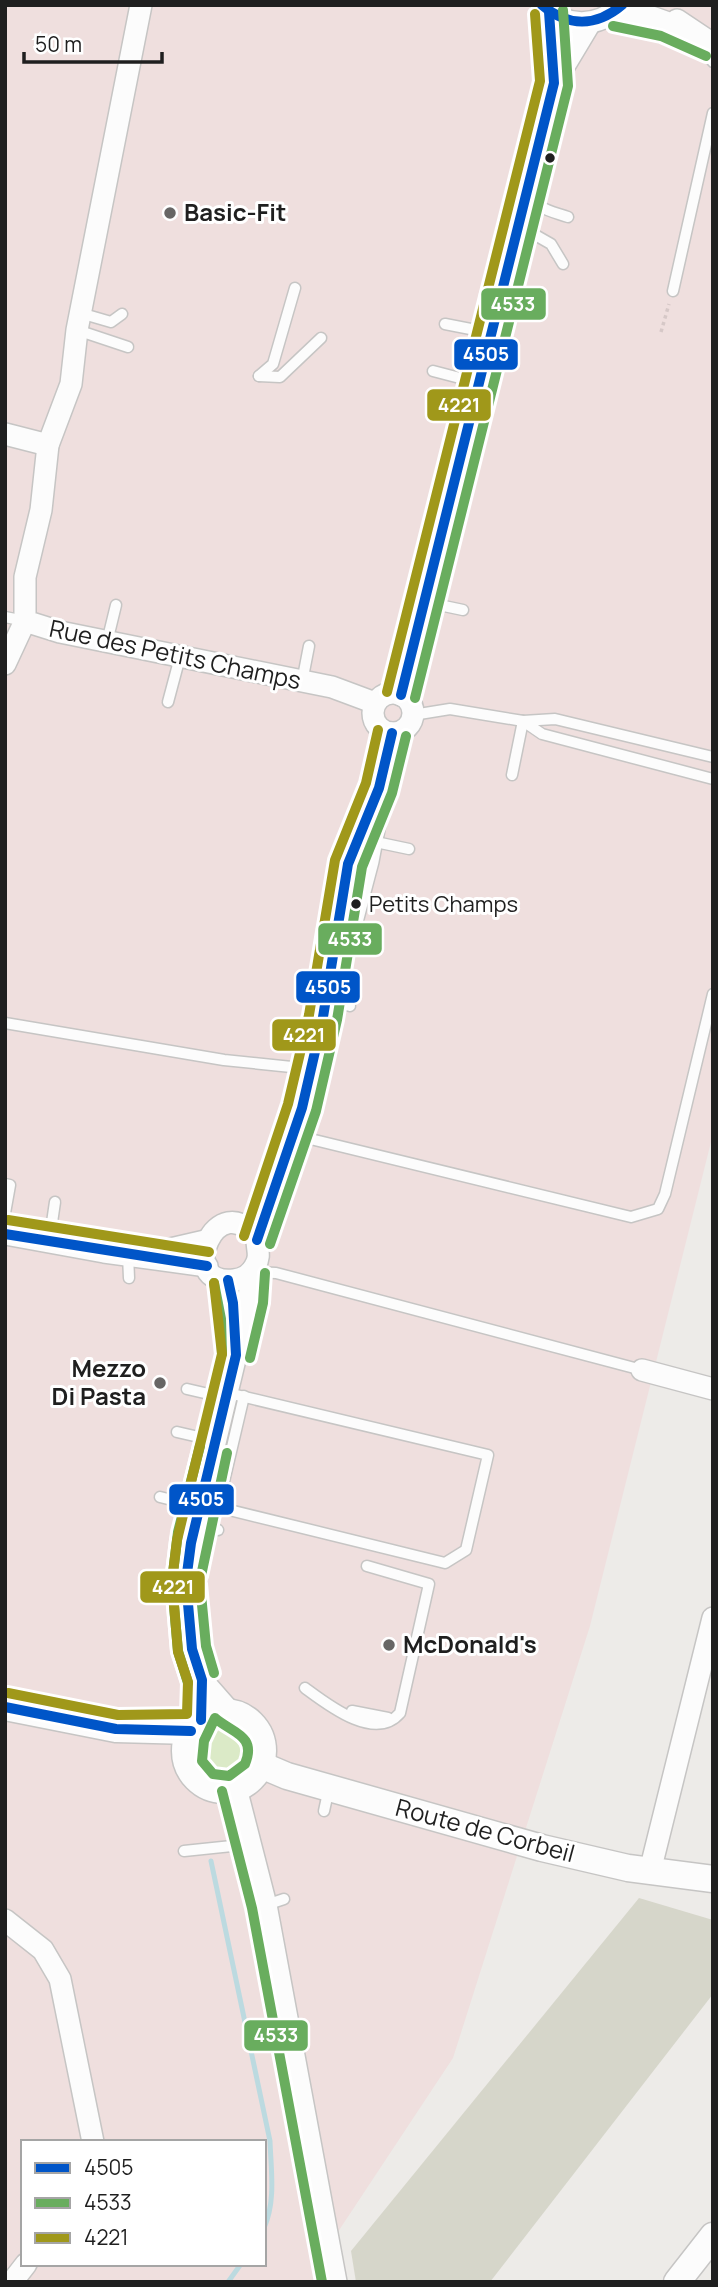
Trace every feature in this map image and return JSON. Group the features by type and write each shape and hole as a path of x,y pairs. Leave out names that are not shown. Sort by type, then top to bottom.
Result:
{"street":[{"name":"Rue des Petits Champs","path":"141,5 79,321 71,384 48,445 41,510 15,619 107,642 332,687 375,703"},
{"path":"659,5 688,30"},
{"path":"546,9 568,22 590,23 618,9 643,14 688,30 713,44"},
{"path":"546,9 553,38 554,83"},
{"path":"401,695 554,83 590,23"},
{"path":"5,434 48,445"},
{"path":"5,664 15,619"},
{"path":"389,693 401,695 411,703 413,715 408,726 392,733 376,723 375,703 389,693"},
{"path":"236,1356 249,1301 251,1272 259,1257 257,1240 294,1135 323,1024 348,864 379,788 392,733"},
{"path":"323,1024 341,1004 357,838"},
{"path":"240,1226 274,1188"},
{"path":"251,1272 244,1277 228,1280 212,1273 204,1258 205,1241 216,1228 232,1224 240,1226 257,1240"},
{"path":"5,1234 207,1266"},
{"path":"134,1255 205,1241"},
{"path":"228,1280 233,1303 236,1356 233,1396 216,1441 204,1509 186,1581 192,1649 202,1680 230,1712"},
{"path":"642,1370 713,1389"},
{"path":"650,1871 713,1618"},
{"path":"116,1729 196,1725 215,1713 230,1712 243,1717 254,1726 262,1745 261,1765 255,1775 236,1788 211,1788 199,1781 186,1759 186,1744 196,1725 202,1680"},
{"path":"5,1707 116,1729 186,1759"},
{"name":"Route de Corbeil","path":"261,1765 326,1800 650,1871 713,1880"},
{"path":"236,1788 244,1845 275,1902 336,2282"},
{"path":"5,1920 43,1950 60,1979 93,2140"},
{"path":"677,2282 713,2236"},
{"path":"12,2282 24,2266"}],"lane":[{"path":"688,30 713,62"},
{"path":"673,291 713,113"},
{"path":"529,177 532,198 543,209 568,217"},
{"path":"513,244 537,236 551,244 563,264"},
{"path":"295,288 272,364 258,376 281,377 321,338"},
{"path":"79,321 111,322 122,314"},
{"path":"79,321 128,347"},
{"path":"445,324 491,333"},
{"path":"433,371 479,383"},
{"path":"425,602 463,610"},
{"path":"107,642 116,605"},
{"path":"302,682 309,646"},
{"path":"168,702 180,657"},
{"path":"413,715 450,709 523,721 555,719 713,757"},
{"path":"512,775 523,721"},
{"path":"523,721 542,734 713,779"},
{"path":"357,838 410,849"},
{"path":"294,1135 631,1217 641,1216 658,1209 665,1194 713,994"},
{"path":"5,1023 224,1060 311,1069"},
{"path":"5,1184 10,1185 5,1213"},
{"path":"49,1243 55,1202"},
{"path":"129,1278 134,1255"},
{"path":"251,1272 276,1273 642,1370"},
{"path":"160,1497 445,1563 466,1550 488,1455 233,1396 187,1389"},
{"path":"218,1530 204,1509 233,1396"},
{"path":"177,1432 216,1441"},
{"path":"305,1688 329,1705 387,1718 400,1713 429,1584 367,1566"},
{"path":"184,1852 244,1845"}],"path":[{"path":"661,332 666,314"}],"shaded area":[{"path":"5,5 713,5 713,1134 590,1626 453,2058 320,2259 322,2282 5,2282"},
{"path":"639,1898 713,1920 713,1994 490,2282 356,2282 351,2251"}],"green space":[{"path":"225,1730 233,1731 239,1736 244,1742 244,1758 239,1764 233,1769 225,1770 217,1769 211,1764 206,1758 205,1750 206,1742 211,1736 217,1731"}],"waterway":[{"path":"211,1861 270,2141 271,2196 266,2223"},
{"path":"228,2282 240,2266"}],"transit line":[{"name":"4505","path":"542,5 562,17 582,22 602,17 622,5"},
{"name":"4533","path":"415,698 568,86 563,10"},
{"name":"4505","path":"401,695 554,83 549,12"},
{"name":"4221","path":"387,692 540,81 535,14"},
{"name":"4533","path":"613,26 661,36 706,56"},
{"name":"4221","path":"244,1236 288,1104 309,1015 335,860 366,783 378,730"},
{"name":"4505","path":"257,1240 302,1108 323,1017 348,864 379,788 392,733"},
{"name":"4533","path":"270,1244 316,1111 337,1020 362,867 392,793 406,736"},
{"name":"4221","path":"8,1220 209,1252"},
{"name":"4505","path":"5,1234 207,1266"},
{"name":"4533","path":"250,1358 263,1303 265,1273"},
{"name":"4505","path":"201,1720 202,1680 192,1649 186,1581 191,1543 236,1355 233,1303 228,1280"},
{"name":"4533","path":"214,1283 221,1319 222,1354"},
{"name":"4221","path":"8,1693 118,1715 187,1714 188,1682 178,1652 172,1581 177,1540 222,1354 214,1283"},
{"name":"4533","path":"173,1573 178,1532 200,1446"},
{"name":"4533","path":"201,1576 227,1453"},
{"name":"4533","path":"172,1584 178,1651 188,1683"},
{"name":"4533","path":"200,1584 206,1646 214,1673"},
{"name":"4505","path":"5,1707 116,1729 191,1731"},
{"name":"4533","path":"215,1718 241,1736 248,1747 245,1764 229,1776 213,1774 202,1761 204,1741 215,1718"},
{"name":"4533","path":"222,1791 252,1908 322,2282"}],"place":[{"name":"Basic-Fit","path":"170,213"},
{"name":"Petits Champs","path":"356,904"},
{"name":"Mezzo Di Pasta","path":"160,1383"},
{"name":"McDonald's","path":"389,1645"}]}
